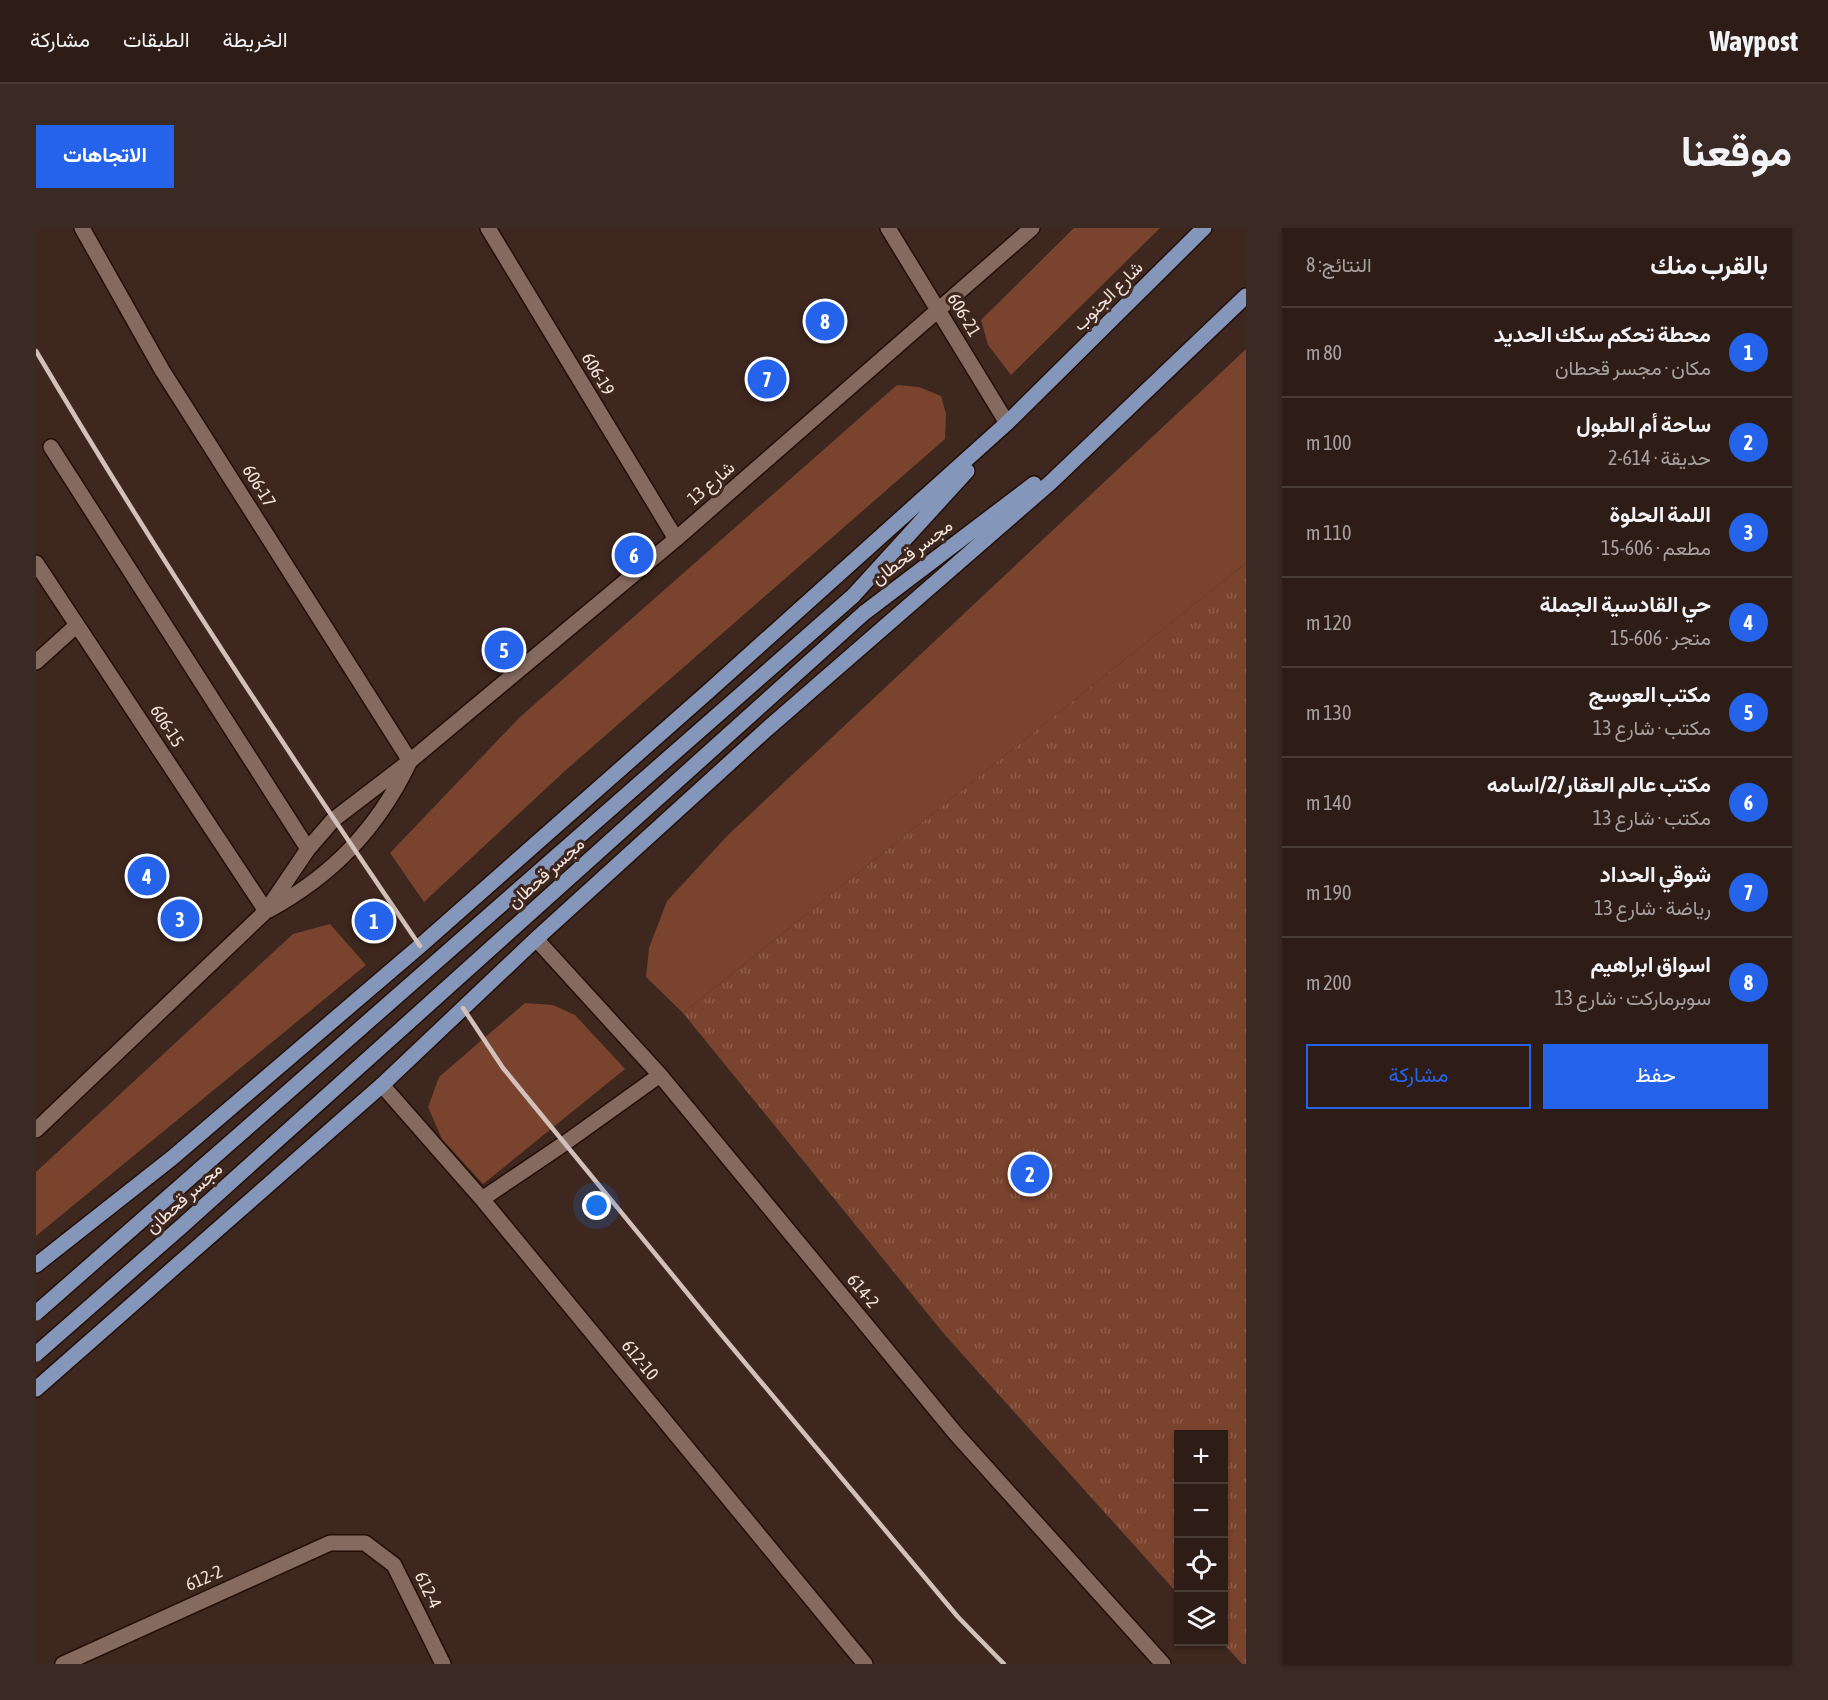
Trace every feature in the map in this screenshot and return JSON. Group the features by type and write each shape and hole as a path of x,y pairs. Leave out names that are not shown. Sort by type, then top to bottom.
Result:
{"main road":[{"name":"شارع الجنوب","path":"1040,392 1204,228"},
{"path":"36,1389 381,1085 536,939 767,729 1050,483 1246,296"},
{"path":"36,1265 172,1158 420,946 1040,392"},
{"name":"مجسر قحطان","path":"36,1313 853,596 1040,392"},
{"name":"مجسر قحطان","path":"36,1354 200,1210 864,613 1095,438"}],"street":[{"name":"606-17","path":"82,228 162,370 410,761"},
{"name":"606-19","path":"488,228 676,539"},
{"name":"606-21","path":"888,228 1007,423"},
{"name":"شارع 13","path":"266,911 308,849 333,820 410,761 676,539 1032,228"},
{"path":"51,447 308,849"},
{"name":"606-15","path":"36,563 266,911"},
{"path":"36,662 77,625"},
{"path":"36,1130 266,911 298,894 353,848 382,812 410,761"},
{"name":"614-2","path":"536,939 660,1076 956,1434 1163,1664"},
{"path":"482,1199 660,1076"},
{"name":"612-10","path":"381,1085 482,1199 865,1664"},
{"name":"612-2","path":"63,1664 330,1543 365,1543"},
{"name":"612-4","path":"365,1543 394,1565 443,1664"}],"green space":[{"path":"1074,228 1160,228 1011,375 988,345 981,320"},
{"path":"1246,349 1246,563 683,1013 646,977 649,948 667,901 728,835"},
{"path":"897,385 919,387 941,396 946,414 945,439 567,769 424,902 390,853 520,717"},
{"path":"1246,563 1246,1664 1242,1664 1226,1646 1228,1646 1228,1430 1174,1430 1174,1590 945,1335 683,1013"},
{"path":"330,924 366,965 36,1236 36,1172 293,934"},
{"path":"525,1003 553,1005 575,1015 625,1069 483,1184 442,1139 428,1107 439,1077"}],"railway":[{"path":"36,351 81,427 223,652 420,946"},
{"path":"463,1008 503,1068 720,1333 958,1617 1004,1664"}],"place":[{"name":"اسواق ابراهيم","path":"825,321"},
{"name":"شوقي الحداد","path":"767,379"},
{"name":"مكتب عالم العقار/2/اسامه","path":"634,555"},
{"name":"مكتب العوسج","path":"504,650"},
{"name":"حي القادسية الجملة","path":"147,876"},
{"name":"اللمة الحلوة","path":"180,919"},
{"name":"محطة تحكم سكك الحديد","path":"374,921"},
{"name":"ساحة أم الطبول","path":"1030,1174"}]}
